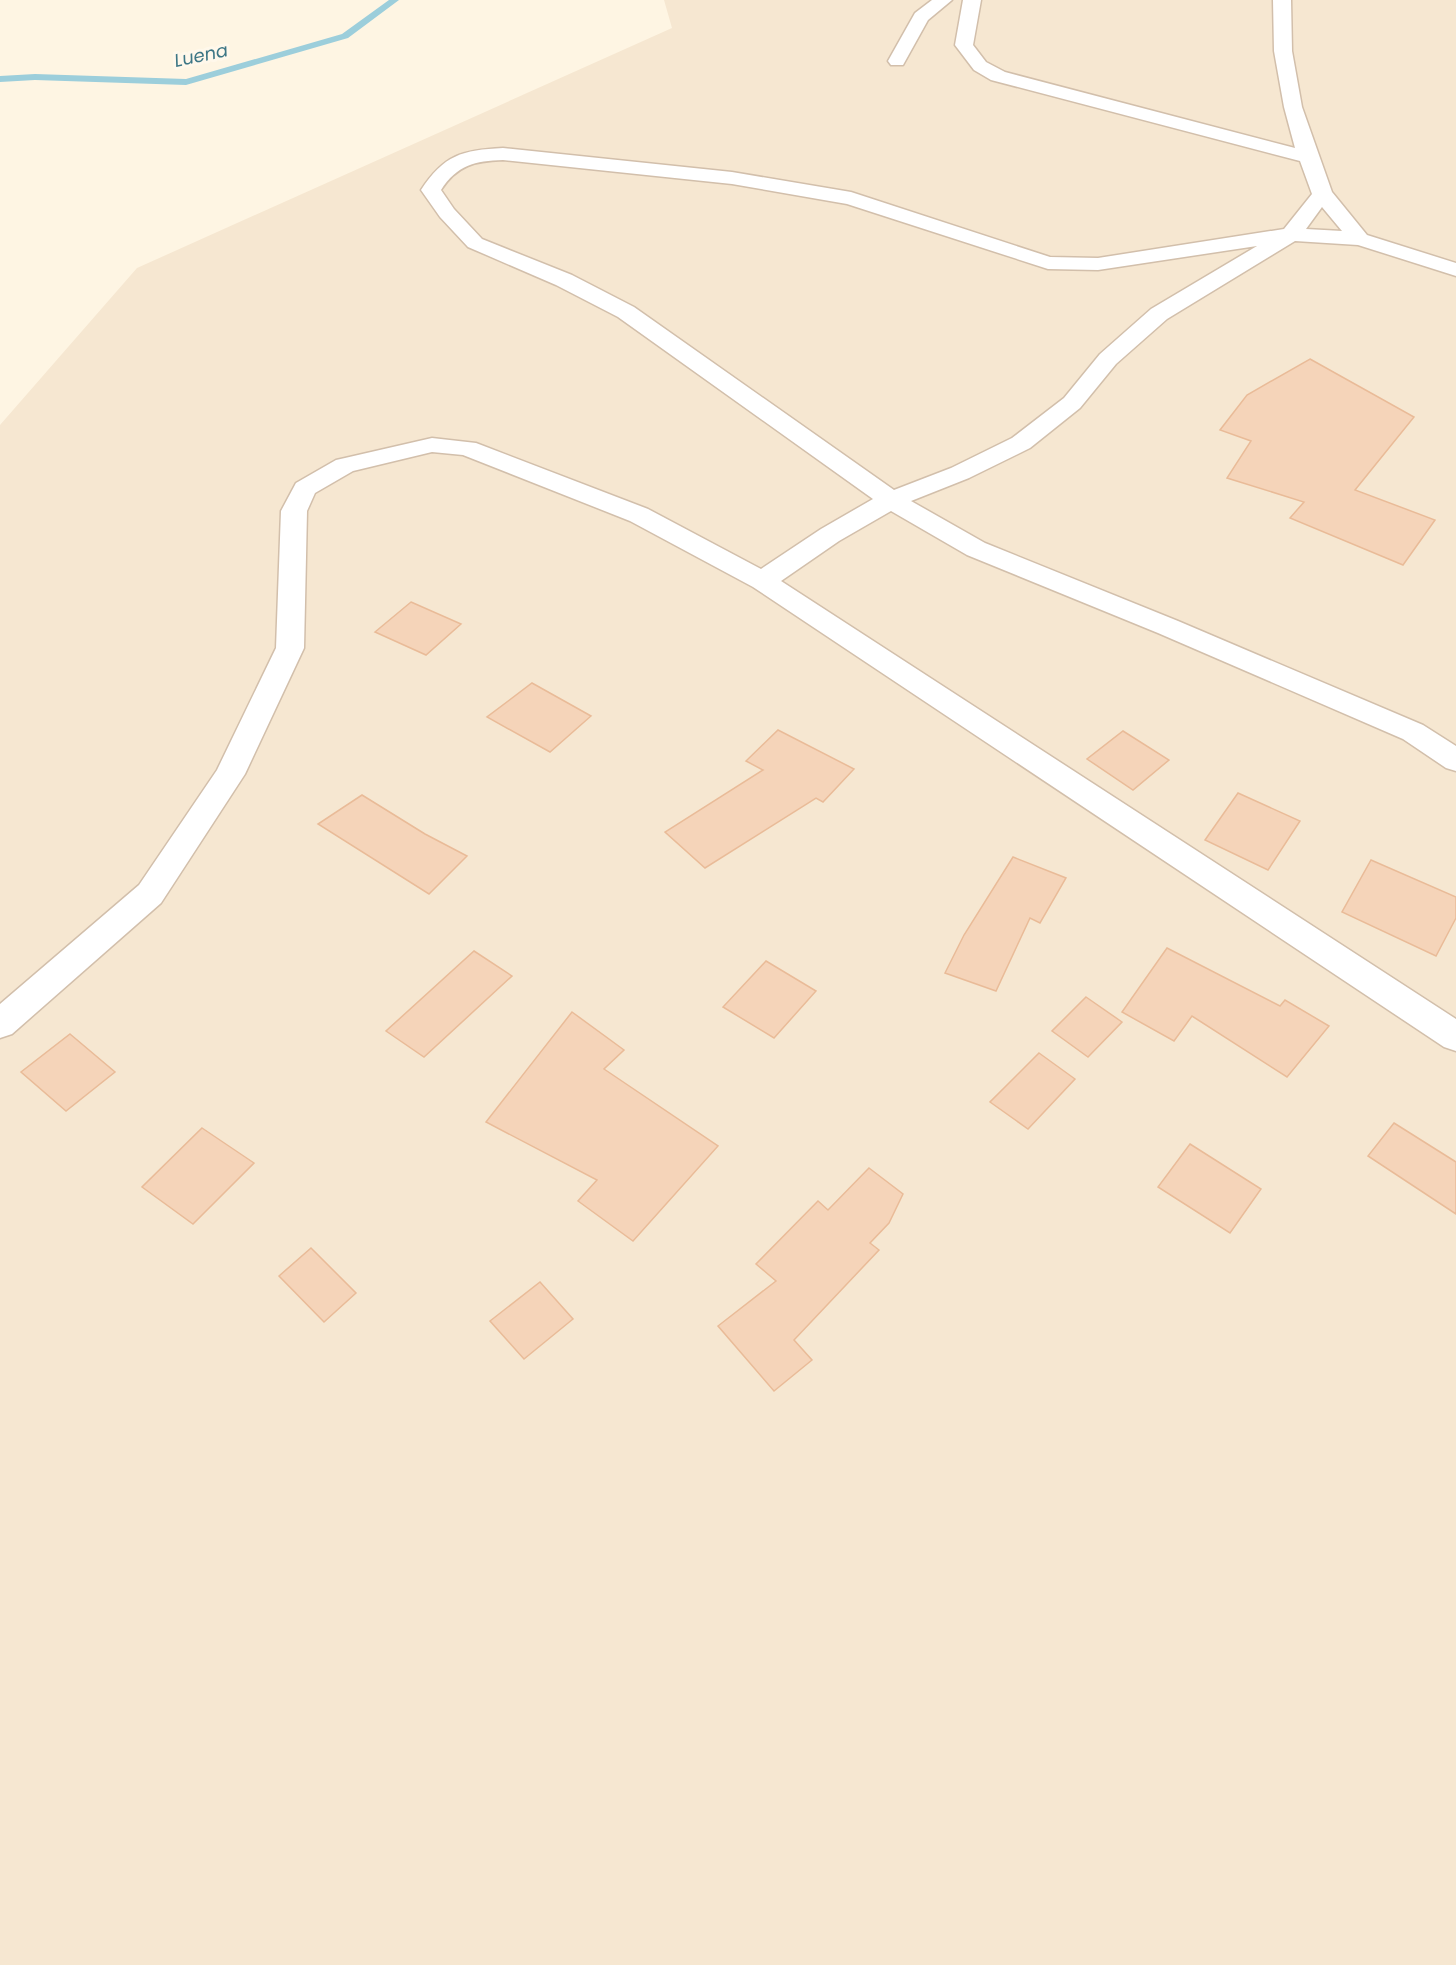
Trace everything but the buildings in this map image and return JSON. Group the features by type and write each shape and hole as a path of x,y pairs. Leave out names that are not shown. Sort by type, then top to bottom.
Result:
{"street":[{"path":"897,61 921,17 943,0"},
{"path":"972,0 964,45 980,66 998,76 1308,157"},
{"path":"1280,1 1283,51 1293,107 1308,157 1322,194 1360,239"},
{"path":"1456,270 1360,239 1291,234 1098,264 1048,263 851,198 732,178 503,154 472,155 443,170 431,190 447,213 475,243 564,280 626,312 891,500 975,549 1168,627 1402,727 1456,760"},
{"path":"762,581 830,536 891,500 960,473 1020,443 1072,403 1108,359 1159,314 1291,234 1322,194"},
{"path":"0,1024 150,894 230,774 290,648 294,511 305,488 345,465 432,444 467,448 639,515 762,581 1456,1037"}],"shaded area":[{"path":"664,0 1456,0 1456,1965 0,1965 0,425 137,268 672,28"}],"waterway":[{"name":"Luena","path":"0,79 35,77 186,82 345,36 395,0"}]}
